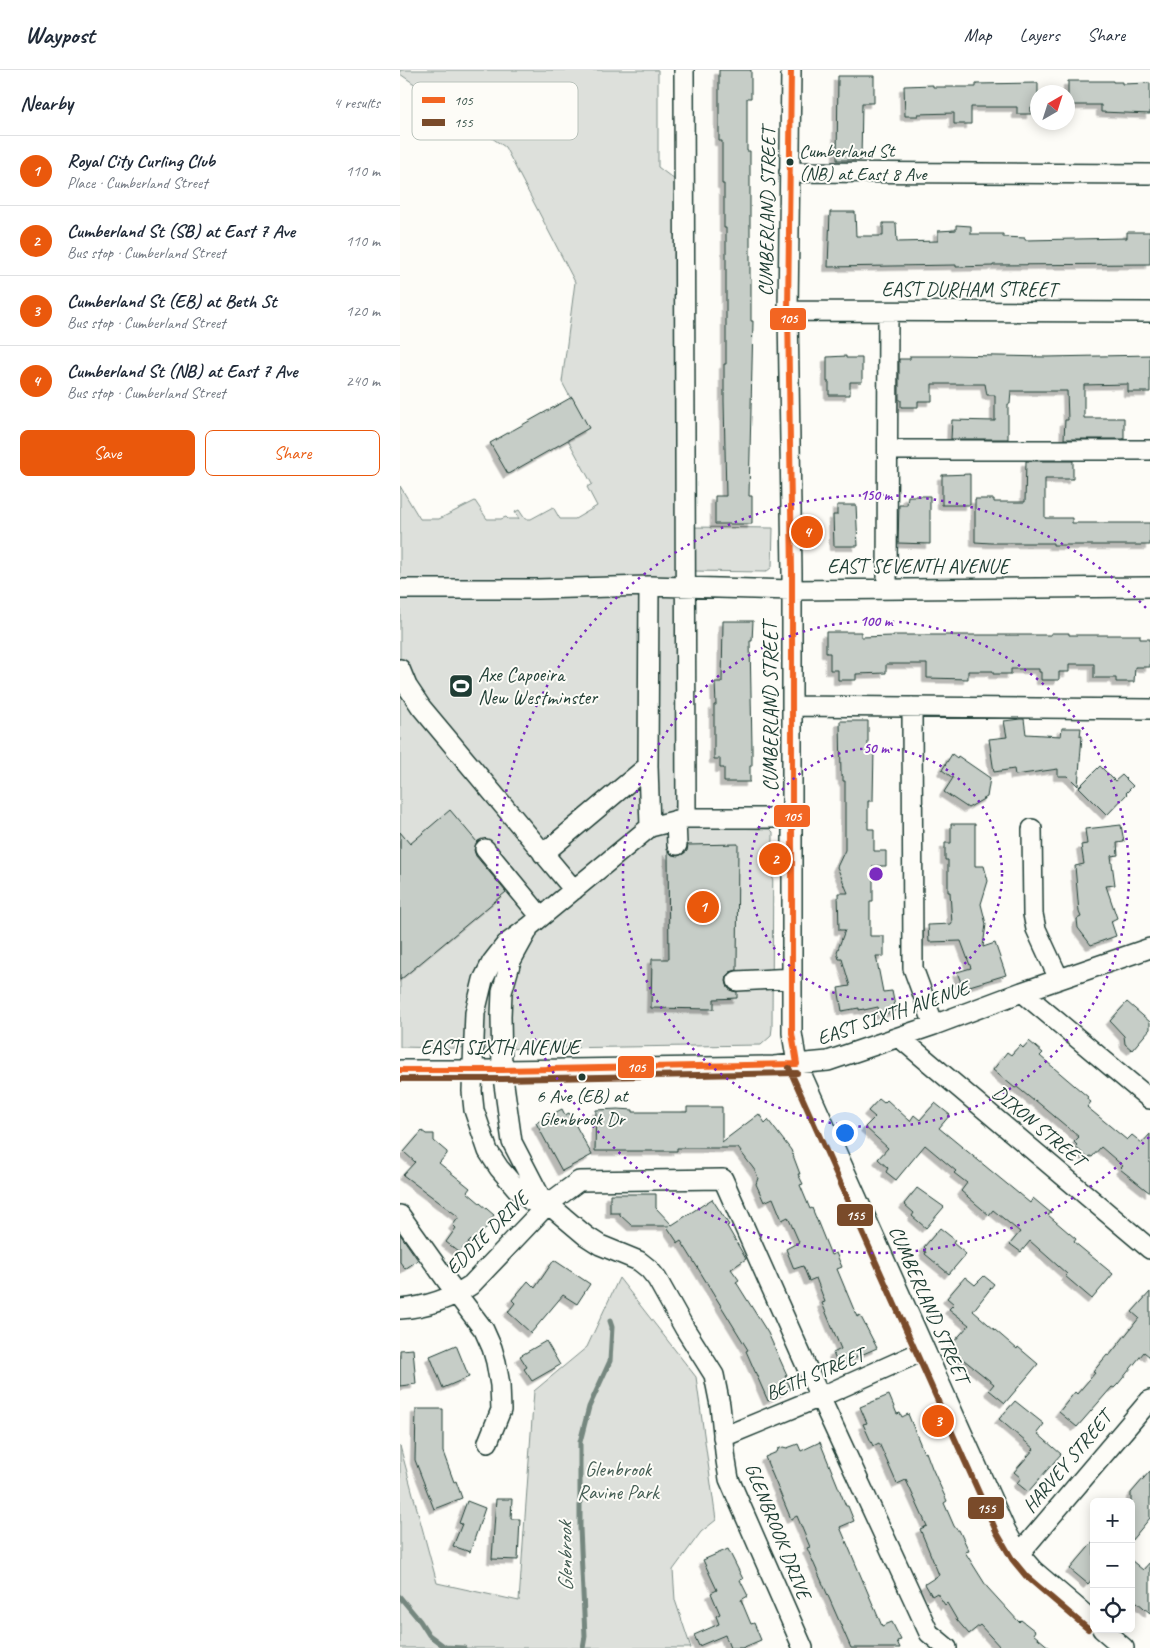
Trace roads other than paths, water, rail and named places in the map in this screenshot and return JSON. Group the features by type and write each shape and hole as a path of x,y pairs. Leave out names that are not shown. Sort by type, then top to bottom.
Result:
{"street":[{"path":"677,845 681,819 686,587 684,70"},
{"name":"CUMBERLAND STREET","path":"791,70 788,311 792,590 792,1040 797,1064 1004,1529 1019,1554 1033,1570 1090,1619"},
{"path":"789,172 1150,174"},
{"name":"EAST DURHAM STREET","path":"788,311 1150,312"},
{"path":"887,588 888,312"},
{"path":"888,450 1150,450"},
{"path":"655,586 648,766 650,827 681,819 792,818"},
{"name":"EAST SEVENTH AVENUE","path":"400,589 538,589 655,586 792,590 1150,587"},
{"path":"400,668 407,686 420,707 574,890"},
{"path":"792,706 1150,708"},
{"path":"912,707 913,968 934,1025"},
{"path":"543,854 648,766"},
{"name":"GLENBROOK DRIVE","path":"548,1204 531,1201 523,1195 499,1168 488,1151 474,1110 475,1013 483,980 492,962 506,944 536,922 650,827"},
{"path":"1032,829 1036,929 1059,979"},
{"path":"485,849 536,922"},
{"name":"GLENBROOK DRIVE","path":"536,922 512,961 502,992 502,1070 512,1142 540,1196 548,1204 586,1236 600,1245 639,1261 649,1269 657,1279 714,1375 720,1405 729,1479 803,1648"},
{"name":"EAST SIXTH AVENUE","path":"400,1070 502,1070 797,1064 828,1061 934,1025 1059,979 1149,950"},
{"path":"737,981 792,978"},
{"path":"1022,992 1150,1099"},
{"name":"DIXON STREET","path":"899,1037 1150,1249"},
{"name":"EDDIE DRIVE","path":"400,1309 430,1304 457,1294 471,1285 548,1204 579,1181 723,1179 820,1397"},
{"path":"400,1215 484,1330 496,1362 500,1385 501,1410 488,1442"},
{"name":"BETH STREET","path":"723,1437 820,1397 925,1350"},
{"path":"820,1397 930,1633 947,1648"},
{"name":"HARVEY STREET","path":"1019,1554 1150,1400"},
{"path":"1107,1633 1124,1648"}],"waterway":[{"name":"Glenbrook","path":"583,1648 585,1636 580,1528 580,1442 589,1407 610,1361 612,1327 610,1321"},
{"path":"400,1597 429,1635 445,1647 464,1648"}],"place":[{"name":"Cumberland St (NB) at East 8 Ave","path":"790,162"},
{"name":"Cumberland St (NB) at East 7 Ave","path":"807,532"},
{"name":"Axe Capoeira New Westminster","path":"461,686"},
{"name":"Cumberland St (SB) at East 7 Ave","path":"775,859"},
{"name":"Royal City Curling Club","path":"703,907"},
{"name":"6 Ave (EB) at Glenbrook Dr","path":"582,1077"},
{"name":"Cumberland St (EB) at Beth St","path":"938,1421"}],"park label":[{"name":"Glenbrook Ravine Park","path":"618,1480"}]}
